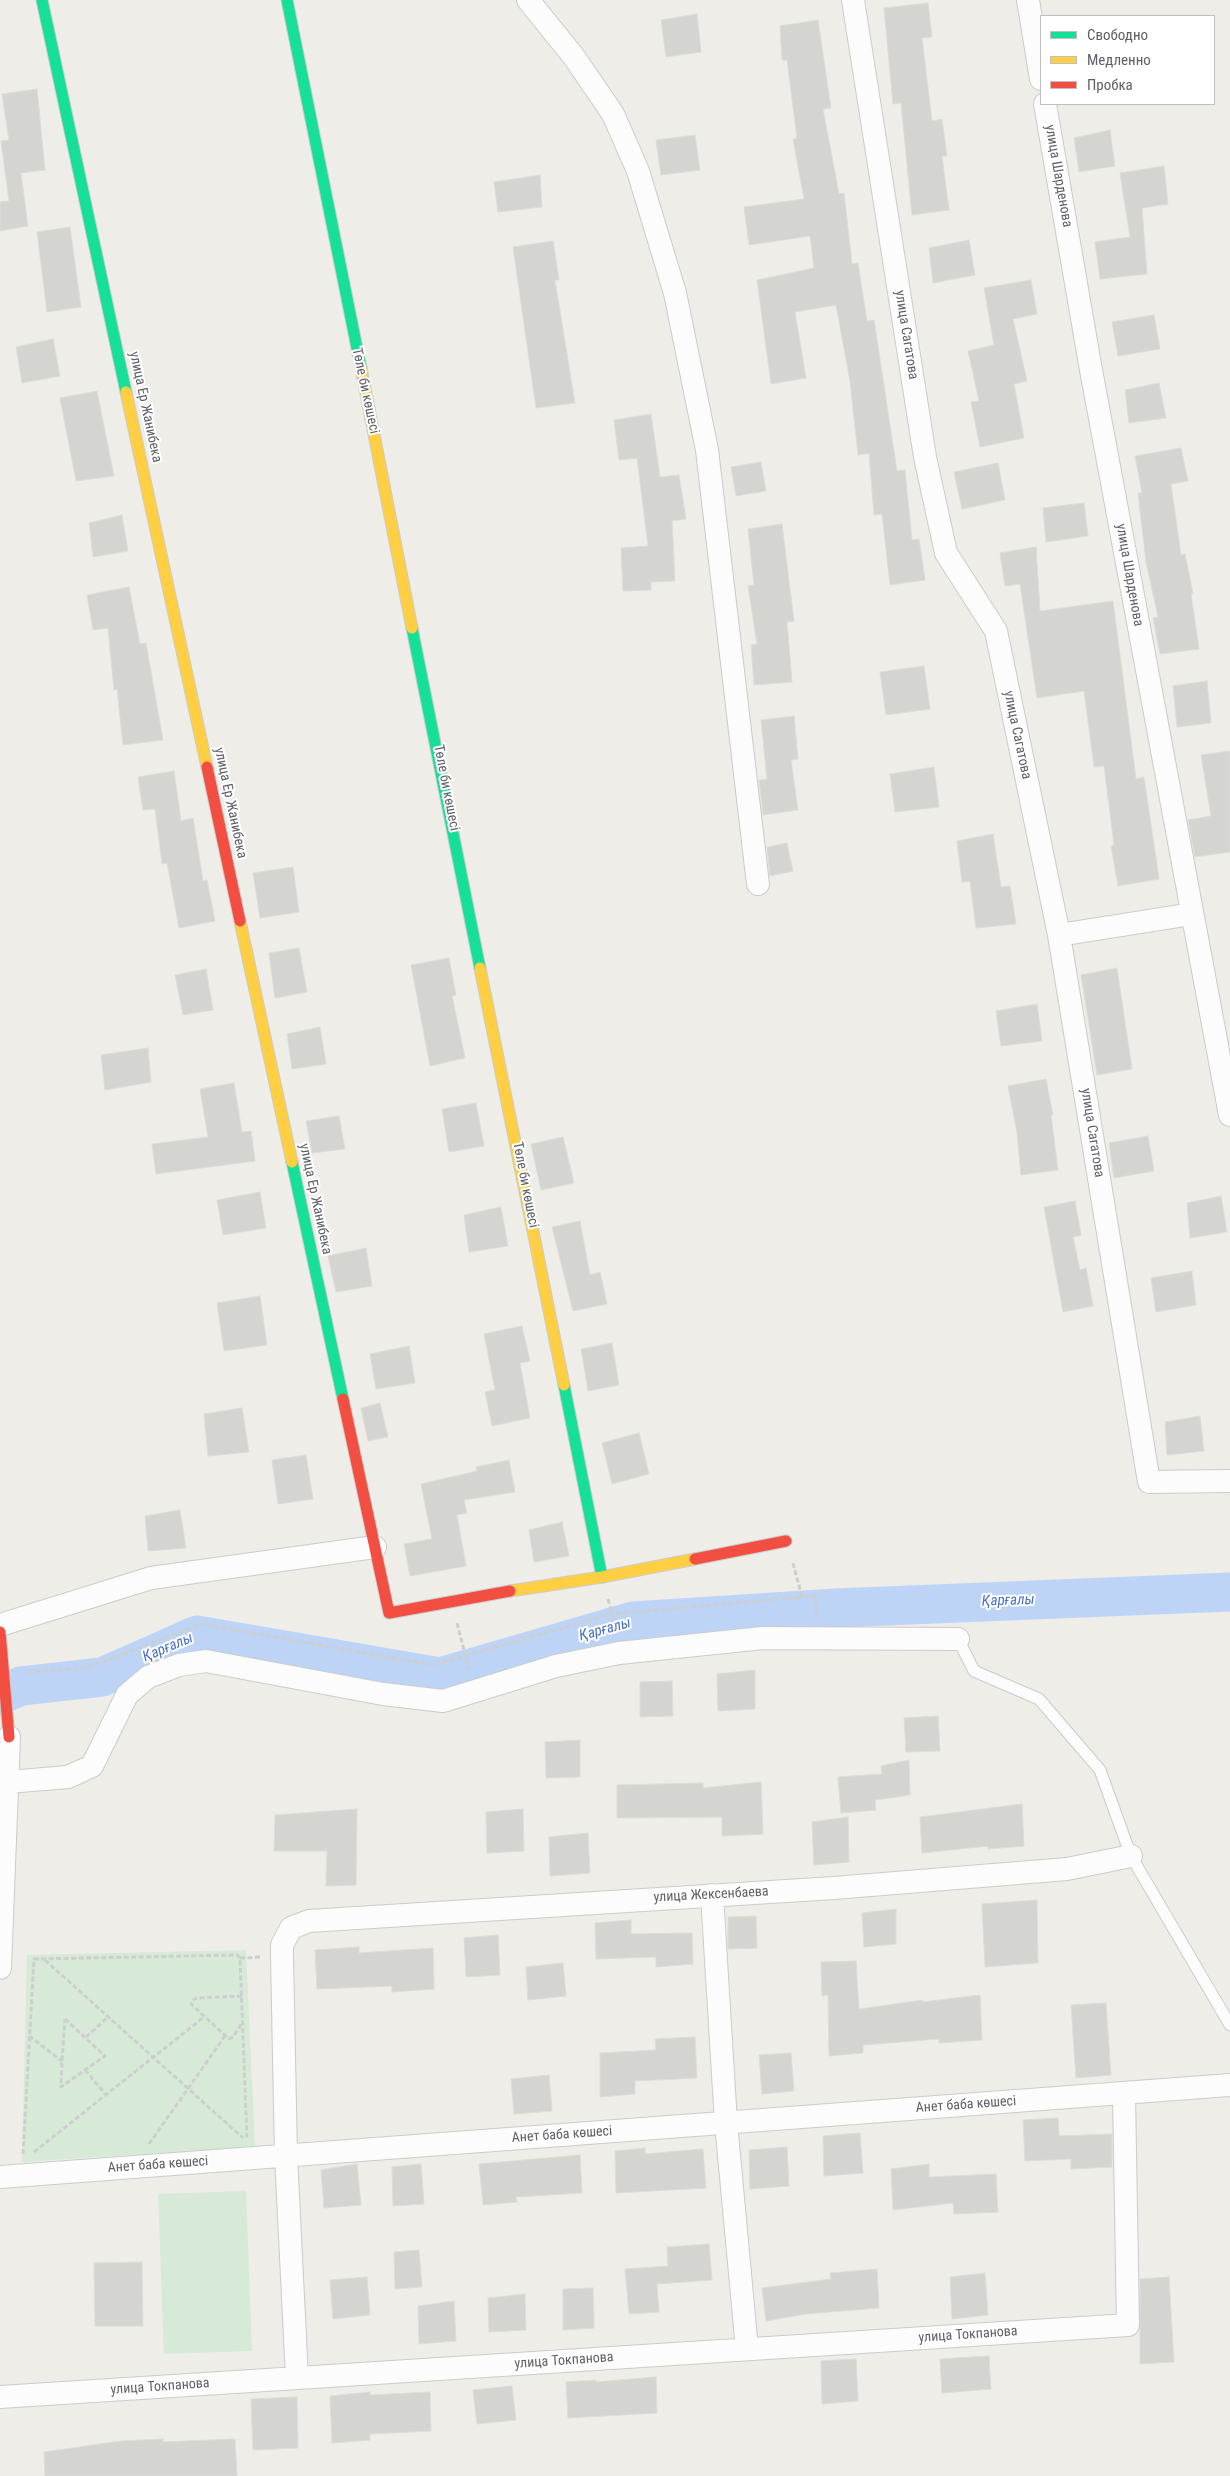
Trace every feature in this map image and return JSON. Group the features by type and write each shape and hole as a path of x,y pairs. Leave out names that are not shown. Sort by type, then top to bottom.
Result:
{"street":[{"name":"улица Ер Жанибека","path":"42,0 389,1613 452,1600"},
{"name":"Төле би көшесі","path":"287,0 602,1577"},
{"path":"528,0 574,57 613,114 638,172 675,293 708,450 758,884"},
{"name":"улица Сагатова","path":"853,0 925,457 946,553 996,630 1059,935 1149,1482 1230,1481"},
{"path":"1028,0 1040,73"},
{"name":"улица Шарденова","path":"1046,105 1091,370 1230,1115"},
{"path":"1059,935 1192,914"},
{"path":"452,1600 602,1577 786,1541"},
{"path":"0,1625 151,1578 375,1547"},
{"path":"0,1632 10,1738 0,1968"},
{"path":"8,1782 68,1777 92,1766 127,1695 148,1677 179,1665 206,1661 383,1694 443,1701 556,1666 619,1653 763,1638 958,1639"},
{"name":"улица Жексенбаева","path":"286,2156 282,1945 291,1928 309,1921 834,1888 1067,1869 1132,1856"},
{"path":"712,1895 726,2123 747,2349"},
{"name":"Анет баба көшесі","path":"0,2177 1230,2085"},
{"name":"улица Токпанова","path":"0,2397 1128,2325 1124,2094"},
{"path":"286,2156 297,2378"}],"lane":[{"path":"958,1639 974,1672 1039,1699 1100,1770 1132,1856 1230,2025"}],"path":[{"path":"786,1541 802,1596 815,1595 817,1621"},
{"path":"452,1600 464,1655 472,1677"},
{"path":"612,1614 618,1632"},
{"path":"25,2158 22,2150 34,1958 236,1955 240,1958 247,2141"},
{"path":"44,1959 247,2141"},
{"path":"242,1996 193,2000 191,2004 229,2039 242,2023"},
{"path":"86,2037 108,2017"},
{"path":"32,2153 204,2017"},
{"path":"65,2019 86,2037 105,2056 61,2087 65,2019"},
{"path":"29,2035 62,2061"},
{"path":"144,2152 225,2036"},
{"path":"85,2070 106,2095"},
{"path":"238,2142 247,2141"}],"green space":[{"path":"246,1950 255,2147 22,2162 27,1955"},
{"path":"246,2191 252,2351 164,2354 158,2194"}],"building":[{"path":"928,3 932,37 922,38 932,121 942,119 947,156 942,156 949,210 912,215 901,103 893,104 884,8"},
{"path":"697,14 701,52 666,57 661,20"},
{"path":"818,20 831,108 823,109 839,194 844,193 852,264 858,263 867,321 874,320 897,471 905,470 912,540 919,539 925,580 890,585 882,514 874,515 869,453 858,455 850,381 836,305 795,312 806,378 771,384 757,280 814,268 810,236 749,245 744,207 804,199 793,139 797,138 787,60 782,60 780,26"},
{"path":"37,89 45,170 21,173 28,226 0,231 0,202 9,201 1,141 9,140 2,94"},
{"path":"1110,130 1115,166 1079,172 1074,138"},
{"path":"695,135 700,170 661,175 656,140"},
{"path":"1164,166 1168,204 1142,208 1147,274 1100,279 1095,242 1130,237 1120,173"},
{"path":"540,175 542,207 498,212 494,182"},
{"path":"70,227 81,307 47,312 37,232"},
{"path":"969,240 975,275 933,283 929,248"},
{"path":"553,241 559,280 555,280 575,403 536,408 513,247"},
{"path":"1031,280 1037,314 1013,319 1027,381 1014,384 1024,438 980,447 971,402 979,401 968,351 994,345 984,288"},
{"path":"1154,315 1160,349 1118,356 1112,322"},
{"path":"53,339 60,376 22,383 16,347"},
{"path":"1159,383 1166,418 1129,423 1125,390"},
{"path":"97,391 114,476 76,481 60,398"},
{"path":"651,414 660,477 679,475 686,519 672,521 675,581 651,582 651,590 623,591 621,548 648,546 637,458 619,460 614,420"},
{"path":"1181,448 1188,481 1171,484 1181,555 1185,554 1193,594 1191,594 1199,649 1160,654 1153,618 1158,617 1146,562 1138,493 1142,493 1135,456"},
{"path":"761,462 766,491 736,496 731,467"},
{"path":"998,463 1005,500 962,509 954,472"},
{"path":"1084,503 1088,536 1046,542 1043,508"},
{"path":"122,515 128,551 93,557 89,523"},
{"path":"782,524 794,621 787,622 792,682 754,685 751,645 757,644 748,586 754,585 748,529"},
{"path":"1036,547 1040,611 1113,601 1136,779 1144,777 1159,879 1118,886 1111,846 1114,845 1104,766 1094,767 1084,691 1037,698 1020,584 1005,586 1000,553"},
{"path":"129,587 140,644 146,643 163,740 123,745 117,689 114,690 108,628 93,630 87,595"},
{"path":"924,666 930,709 886,715 880,672"},
{"path":"1207,681 1211,723 1177,727 1173,686"},
{"path":"794,716 798,759 791,760 798,810 763,815 759,780 767,779 761,720"},
{"path":"1230,751 1230,852 1195,857 1188,820 1211,816 1201,755"},
{"path":"934,767 939,807 895,812 890,774"},
{"path":"174,771 181,821 193,818 203,881 207,880 215,921 179,928 167,863 162,864 155,809 143,810 138,777"},
{"path":"993,834 1001,887 1010,886 1016,924 976,928 970,881 962,882 957,841"},
{"path":"787,843 793,871 770,876 767,847"},
{"path":"293,867 299,912 260,918 253,873"},
{"path":"299,948 307,992 275,998 269,953"},
{"path":"449,958 456,995 452,996 465,1058 430,1066 411,965"},
{"path":"1117,968 1132,1069 1097,1075 1081,975"},
{"path":"206,969 213,1010 183,1015 175,975"},
{"path":"1037,1004 1042,1041 1001,1046 996,1011"},
{"path":"320,1027 326,1064 292,1069 287,1034"},
{"path":"148,1048 151,1082 105,1090 101,1055"},
{"path":"1046,1079 1053,1115 1051,1115 1058,1170 1021,1175 1017,1133 1008,1086"},
{"path":"234,1083 242,1132 251,1131 255,1161 156,1174 152,1144 208,1137 200,1089"},
{"path":"476,1103 484,1146 449,1152 442,1109"},
{"path":"339,1116 345,1149 312,1153 306,1121"},
{"path":"1148,1136 1154,1171 1114,1178 1109,1143"},
{"path":"563,1137 574,1183 541,1190 531,1144"},
{"path":"260,1192 266,1228 223,1235 217,1200"},
{"path":"1221,1196 1227,1232 1190,1238 1187,1203"},
{"path":"1075,1201 1081,1235 1073,1237 1080,1270 1086,1268 1093,1306 1063,1312 1044,1207"},
{"path":"501,1207 508,1246 469,1252 464,1215"},
{"path":"580,1221 590,1275 600,1272 607,1304 573,1311 552,1227"},
{"path":"366,1248 372,1286 336,1292 328,1256"},
{"path":"1192,1271 1196,1305 1156,1312 1151,1278"},
{"path":"260,1296 267,1345 224,1351 217,1303"},
{"path":"522,1326 530,1361 520,1363 530,1418 492,1426 485,1392 495,1390 484,1334"},
{"path":"612,1343 619,1385 588,1391 581,1349"},
{"path":"409,1346 415,1383 376,1389 370,1354"},
{"path":"380,1403 388,1437 368,1441 361,1408"},
{"path":"242,1408 249,1452 208,1456 204,1414"},
{"path":"1200,1416 1204,1451 1167,1455 1165,1422"},
{"path":"639,1433 649,1474 612,1484 602,1443"},
{"path":"306,1455 313,1499 278,1504 272,1460"},
{"path":"509,1460 515,1492 464,1500 467,1513 457,1515 466,1566 410,1576 404,1544 432,1539 421,1484 477,1471 476,1467"},
{"path":"180,1510 186,1548 148,1551 145,1516"},
{"path":"562,1522 569,1556 534,1562 529,1530"},
{"path":"755,1670 755,1709 718,1711 717,1674"},
{"path":"672,1681 673,1716 640,1717 640,1682"},
{"path":"938,1716 940,1751 906,1752 904,1718"},
{"path":"580,1740 580,1777 546,1778 545,1742"},
{"path":"909,1760 910,1795 875,1800 876,1810 841,1813 838,1777 882,1774 881,1766"},
{"path":"761,1782 763,1834 722,1836 722,1817 617,1818 617,1785 703,1783 703,1788"},
{"path":"1022,1804 1024,1846 988,1849 988,1846 922,1853 920,1817"},
{"path":"357,1809 356,1885 326,1886 327,1851 274,1851 275,1815"},
{"path":"523,1809 524,1851 487,1853 486,1812"},
{"path":"848,1817 849,1862 814,1865 812,1822"},
{"path":"588,1833 590,1873 550,1876 549,1837"},
{"path":"1037,1900 1038,1963 985,1967 982,1904"},
{"path":"896,1909 896,1944 864,1947 862,1913"},
{"path":"756,1916 757,1948 728,1949 728,1917"},
{"path":"631,1920 631,1934 692,1933 693,1964 656,1967 656,1957 596,1959 595,1923"},
{"path":"498,1935 500,1975 466,1977 464,1938"},
{"path":"359,1947 359,1953 433,1948 434,1989 392,1992 392,1986 317,1989 315,1950"},
{"path":"856,1961 859,2009 923,2000 923,2002 980,1995 982,2040 939,2043 939,2039 863,2045 863,2053 829,2056 828,1995 822,1996 821,1962"},
{"path":"563,1963 566,1996 528,2000 526,1967"},
{"path":"1106,2003 1111,2075 1076,2078 1071,2005"},
{"path":"695,2037 697,2078 635,2081 635,2094 600,2097 600,2053 656,2050 655,2039"},
{"path":"791,2053 794,2091 762,2094 759,2055"},
{"path":"549,2075 552,2111 514,2114 511,2079"},
{"path":"1058,2118 1059,2136 1112,2134 1112,2167 1071,2169 1071,2159 1025,2161 1023,2120"},
{"path":"860,2133 863,2173 824,2176 823,2136"},
{"path":"787,2147 789,2186 750,2189 749,2150"},
{"path":"645,2148 645,2154 703,2149 706,2188 616,2193 615,2151"},
{"path":"580,2155 582,2193 516,2197 517,2202 483,2205 479,2164"},
{"path":"357,2164 361,2205 324,2208 321,2170"},
{"path":"421,2164 424,2204 393,2206 392,2167"},
{"path":"929,2164 929,2177 996,2174 998,2212 954,2214 953,2203 893,2210 891,2169"},
{"path":"709,2244 712,2280 657,2284 659,2312 629,2314 625,2269 668,2266 667,2247"},
{"path":"419,2250 422,2287 395,2289 394,2252"},
{"path":"142,2262 143,2326 95,2326 94,2263"},
{"path":"877,2269 879,2308 806,2314 766,2321 762,2288 831,2279 830,2273"},
{"path":"985,2273 988,2315 952,2319 950,2277"},
{"path":"367,2277 370,2315 333,2319 330,2280"},
{"path":"1169,2277 1174,2362 1140,2364 1140,2279"},
{"path":"593,2288 594,2328 563,2330 563,2289"},
{"path":"525,2294 526,2330 489,2332 488,2298"},
{"path":"454,2301 456,2341 419,2344 418,2306"},
{"path":"989,2356 991,2389 942,2393 940,2359"},
{"path":"856,2359 858,2401 822,2404 821,2361"},
{"path":"656,2377 657,2413 568,2418 566,2382 596,2380 596,2382"},
{"path":"512,2386 516,2420 477,2424 473,2390"},
{"path":"370,2392 370,2395 430,2392 431,2431 370,2434 370,2440 332,2443 330,2396"},
{"path":"297,2397 298,2448 253,2450 251,2399"},
{"path":"163,2439 163,2442 235,2439 237,2476 45,2476 44,2452 121,2441"}],"waterway":[{"name":"Қарғалы","path":"0,1695 21,1686 102,1677 197,1635 440,1677 633,1621 836,1608 1230,1592"}],"traffic: fast":[{"path":"42,0 126,392"},
{"path":"287,0 361,368"},
{"path":"412,628 480,968"},
{"path":"292,1162 343,1399"},
{"path":"564,1385 602,1577"}],"traffic: slow":[{"path":"361,368 412,628"},
{"path":"126,392 207,767"},
{"path":"240,921 292,1162"},
{"path":"480,968 564,1385"},
{"path":"510,1591 602,1577 695,1559"}],"traffic: jam":[{"path":"207,767 240,921"},
{"path":"343,1399 389,1613 510,1591"},
{"path":"695,1559 786,1541"},
{"path":"0,1632 9,1737"}]}
